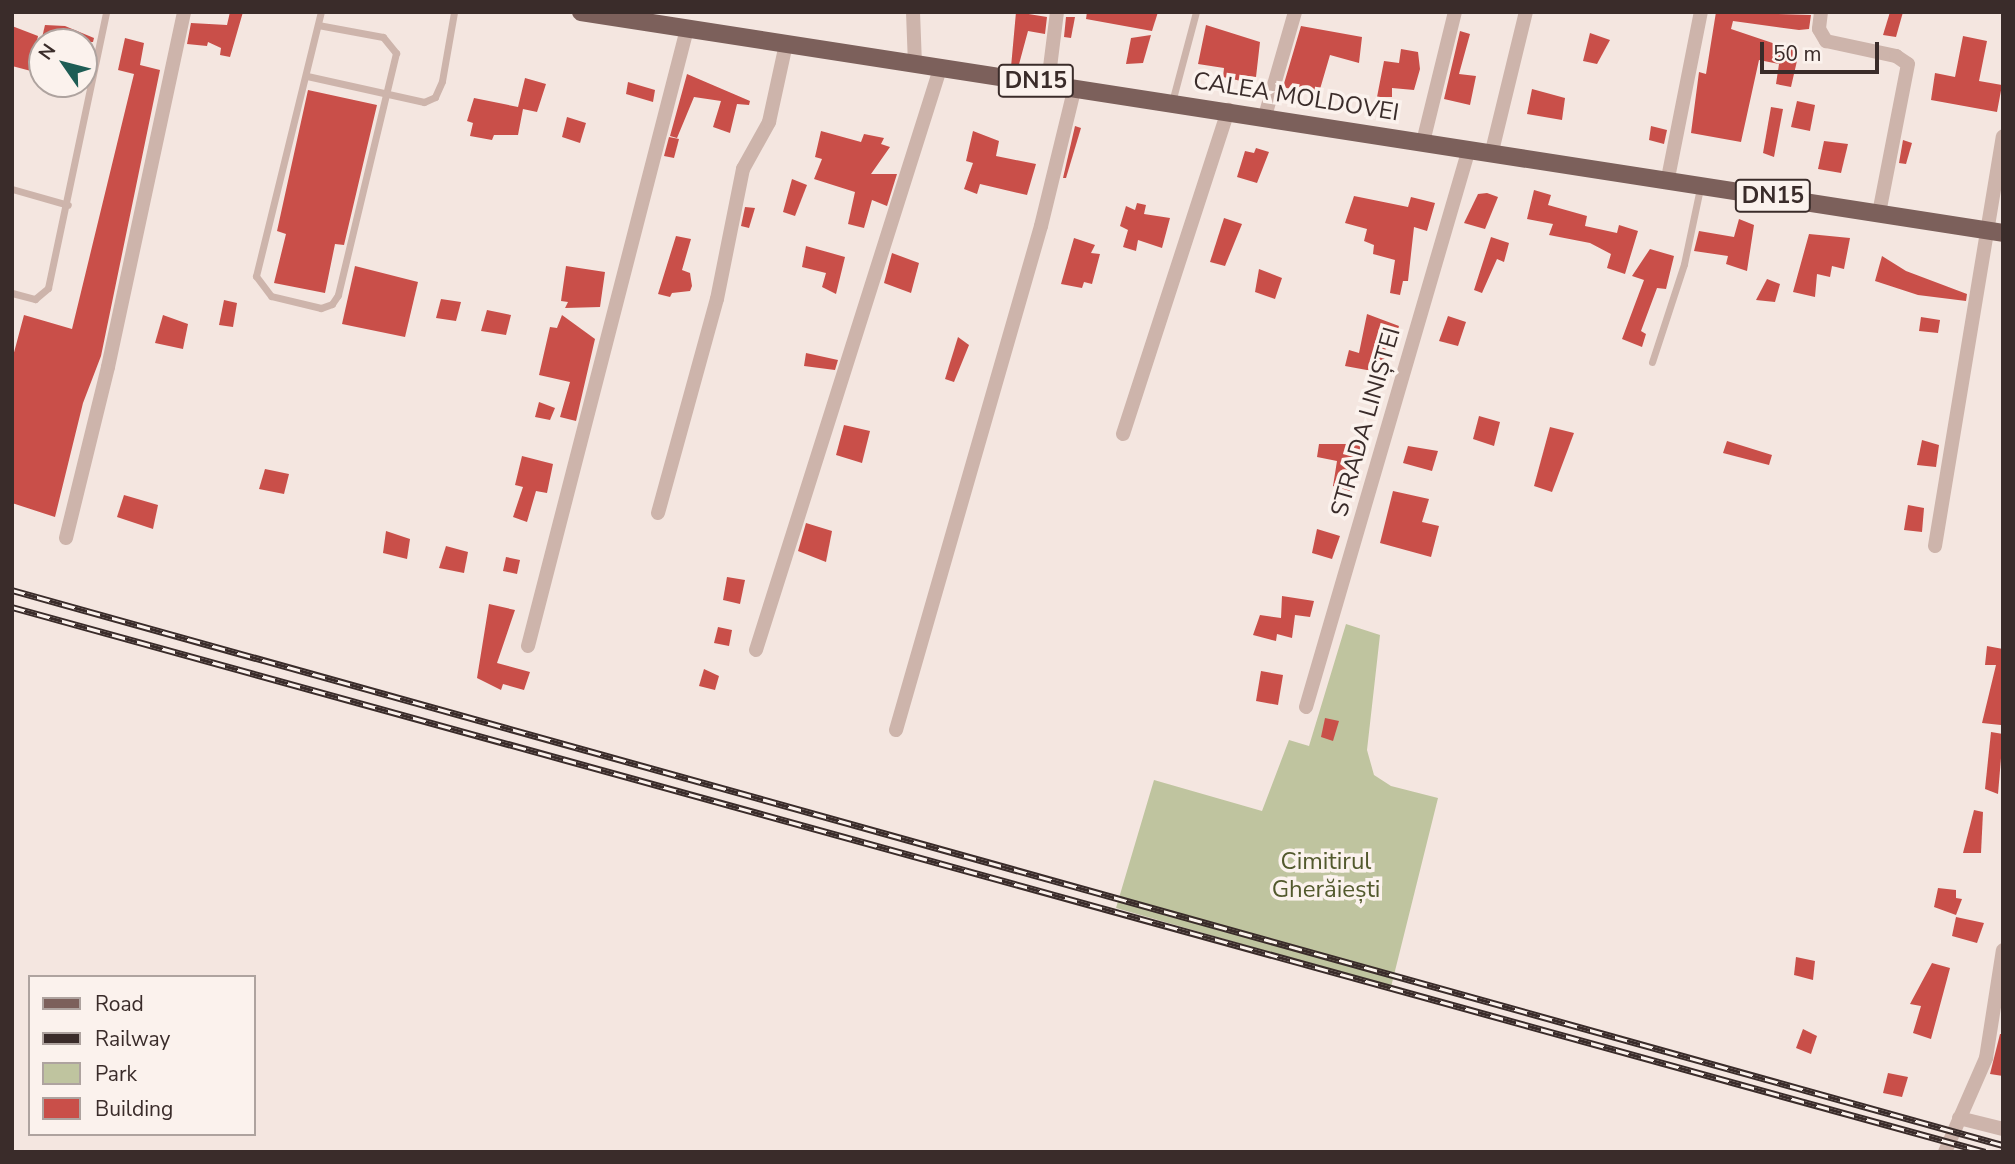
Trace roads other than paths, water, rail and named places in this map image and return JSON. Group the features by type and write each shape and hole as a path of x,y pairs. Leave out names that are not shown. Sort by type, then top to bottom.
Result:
{"main road":[{"name":"CALEA MOLDOVEI","path":"581,12 940,69 1075,87 1668,178 1995,232"}],"street":[{"path":"66,538 108,367 184,12"},
{"path":"913,12 915,64"},
{"path":"1048,83 1057,12"},
{"path":"1265,116 1295,12"},
{"path":"1423,142 1455,12"},
{"path":"1492,151 1526,12"},
{"path":"1668,178 1701,12"},
{"path":"1821,12 1819,29 1826,40 1896,57 1908,64 1879,213"},
{"path":"528,646 687,29"},
{"path":"658,513 717,299 743,169 769,122 786,44"},
{"path":"756,650 940,69"},
{"path":"897,730 1041,226 1075,87"},
{"path":"1123,434 1228,110"},
{"path":"1935,546 1995,232 2003,137"},
{"name":"STRADA LINIȘTEI","path":"1307,707 1469,149"},
{"path":"1945,1152 1986,1058 2003,950"},
{"path":"1959,1118 2003,1129"}],"lane":[{"path":"12,293 36,299 48,288 68,205 106,12"},
{"path":"318,25 383,37 392,44 396,52 389,94 338,295 332,304 321,308 271,296 256,275 321,12"},
{"path":"307,76 424,102 435,97 454,12"},
{"path":"1172,102 1196,12"},
{"path":"1652,362 1684,264 1701,184"},
{"path":"12,189 68,205"}],"railway":[{"path":"12,590 2003,1145"},
{"path":"12,607 1985,1152"}],"park label":[{"name":"Cimitirul Gherăiești","path":"1326,876"}]}
